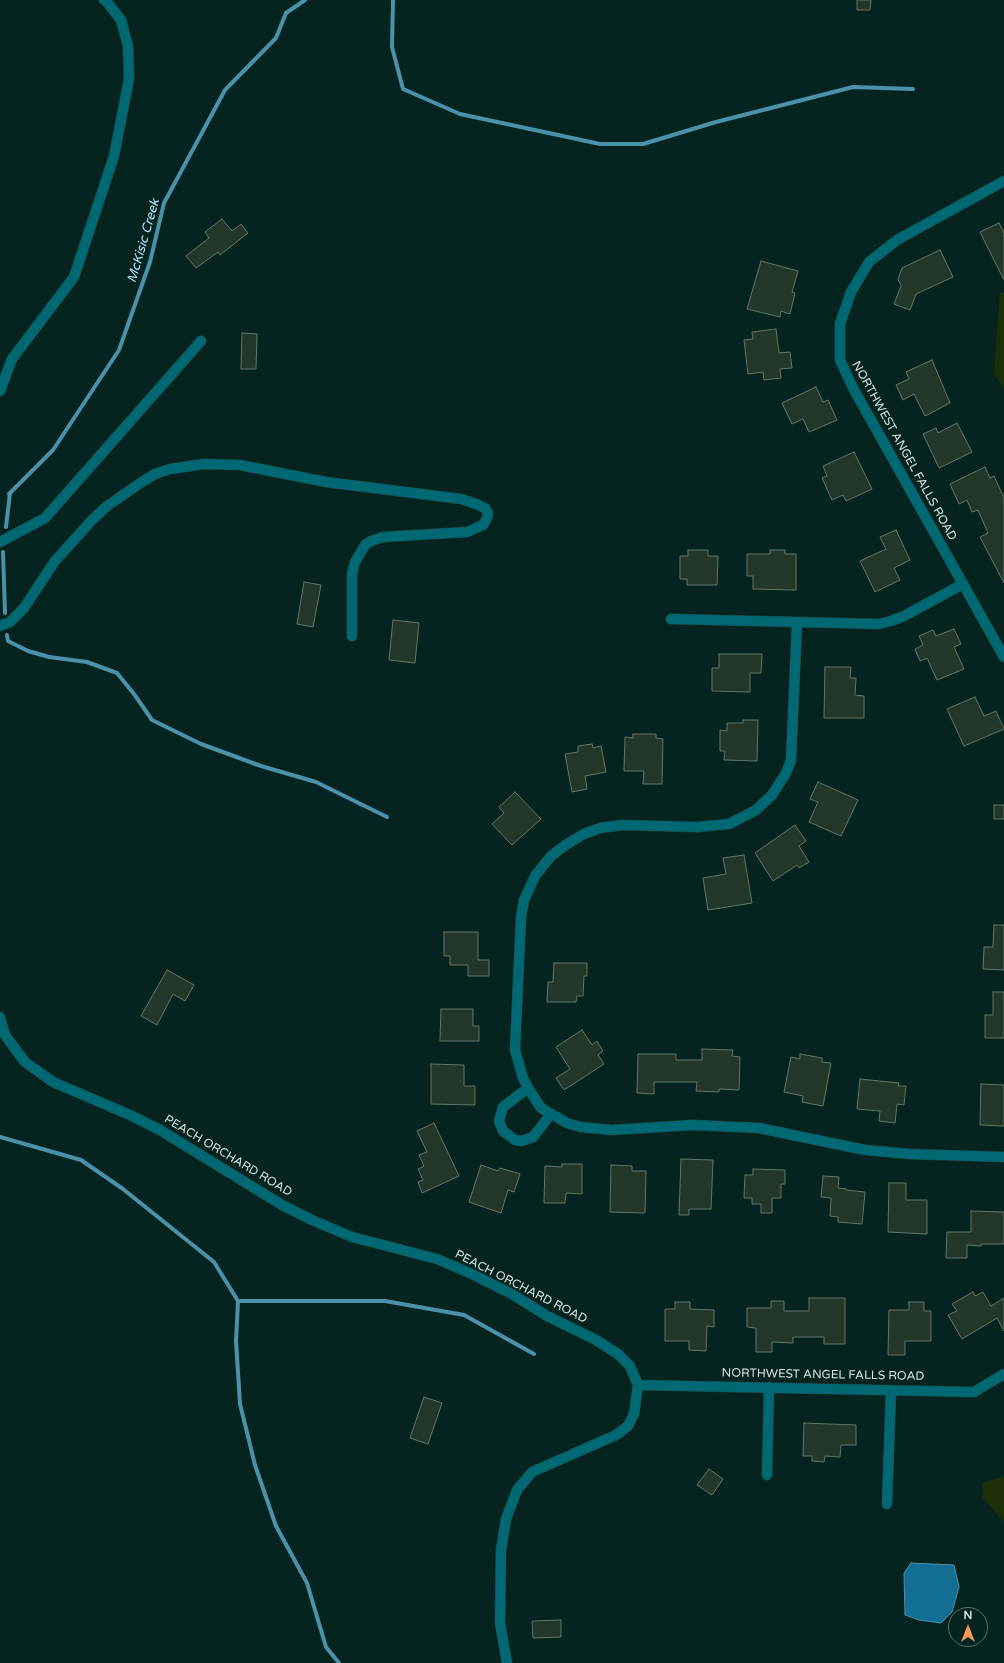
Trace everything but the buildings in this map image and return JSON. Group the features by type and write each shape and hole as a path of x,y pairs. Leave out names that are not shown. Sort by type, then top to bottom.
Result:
{"street":[{"path":"0,391 12,359 74,278 114,156 128,79 128,46 121,20 104,0"},
{"name":"NORTHWEST ANGEL FALLS ROAD","path":"1004,181 897,240 869,262 851,292 840,324 840,360 853,388 1004,657"},
{"path":"0,542 45,518 201,341"},
{"path":"0,626 10,622 24,608 51,567 92,520 107,506 155,474 170,470 204,464 240,465 326,482 461,499 485,508 488,513 483,525 467,532 383,537 371,540 365,545 355,562 352,574 352,636"},
{"path":"671,619 879,624 891,621 963,584"},
{"path":"797,623 791,760 786,773 772,795 756,810 729,824 697,827 622,825 600,828 584,834 567,844 551,856 535,876 524,900 520,917 515,1050 523,1078 541,1108 567,1123 581,1127 611,1130 693,1125 759,1128 865,1150 910,1154 1004,1157"},
{"name":"PEACH ORCHARD ROAD","path":"0,1017 5,1035 25,1062 53,1082 130,1115 160,1130 263,1194 314,1221 352,1237 437,1259 512,1294 547,1316 596,1340 618,1354 630,1366 638,1384"},
{"path":"528,1088 510,1100 503,1107 499,1121 503,1131 515,1140 522,1141 533,1137 551,1114"},
{"name":"NORTHWEST ANGEL FALLS ROAD","path":"638,1384 974,1392 1004,1374"},
{"path":"507,1663 500,1623 501,1550 506,1519 517,1490 532,1472 616,1435 628,1426 634,1414 638,1384"},
{"path":"767,1475 769,1387"},
{"path":"886,1504 891,1390"}],"green space":[{"path":"1000,292 1004,293 1004,389 994,373"},
{"path":"1004,1476 1004,1522 983,1498 982,1483"}],"water":[{"path":"911,1563 954,1565 959,1587 953,1607 948,1607 948,1616 941,1623 919,1620 905,1615 904,1573"}],"waterway":[{"name":"McKisic Creek","path":"9,494 53,450 119,350 150,262 164,203 225,90 276,38 286,13 305,0"},
{"path":"393,0 392,47 403,89 460,114 600,144 643,144 716,122 853,87 913,89"},
{"path":"6,527 10,493"},
{"path":"3,552 5,613"},
{"path":"7,635 8,641 28,651 49,657 87,662 117,673 152,720 201,744 261,766 316,782 387,817"},
{"path":"0,1137 81,1160 123,1189 214,1262 238,1301 236,1341 240,1404 255,1465 276,1526 307,1583 326,1647 339,1663"},
{"path":"238,1301 385,1301 464,1315 534,1354"}]}
